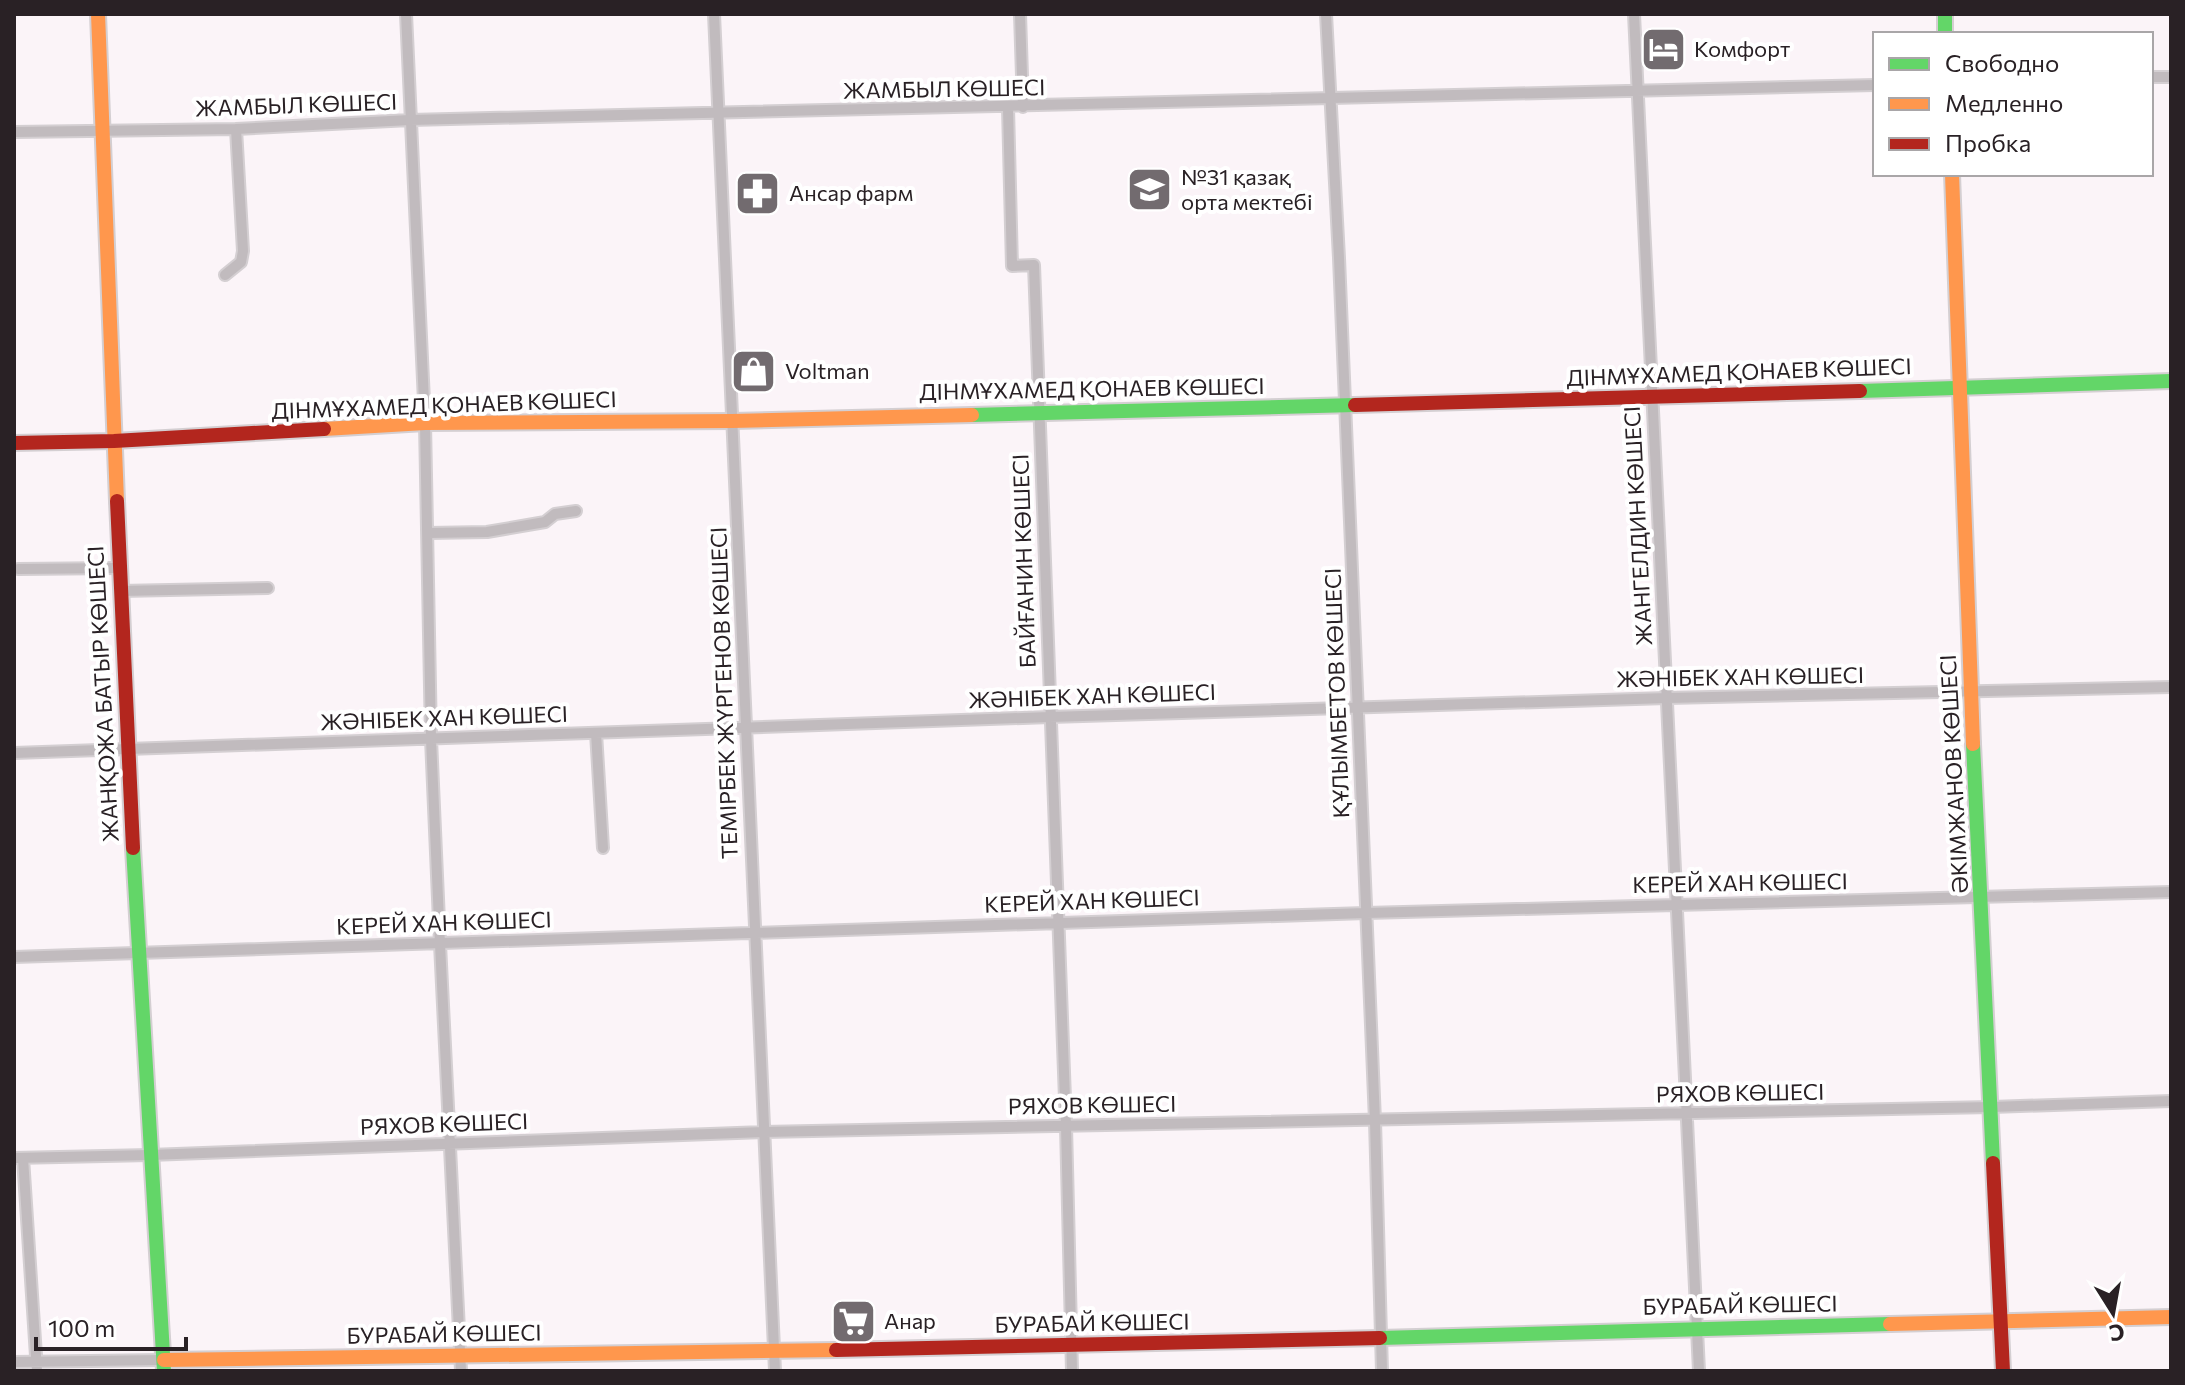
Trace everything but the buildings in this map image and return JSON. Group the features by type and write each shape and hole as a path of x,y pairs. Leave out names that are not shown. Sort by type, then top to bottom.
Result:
{"street":[{"name":"ЖАНҚОЖА БАТЫР КӨШЕСІ","path":"98,14 127,749 164,1366"},
{"path":"406,14 425,423 431,739 461,1363"},
{"name":"ТЕМІРБЕК ЖҮРГЕНОВ КӨШЕСІ","path":"714,14 775,1371"},
{"path":"1020,14 1023,107"},
{"name":"ҚҰЛЫМБЕТОВ КӨШЕСІ","path":"1326,14 1346,406 1382,1371"},
{"name":"ЖАНГЕЛДИН КӨШЕСІ","path":"1634,14 1699,1371"},
{"name":"ЖАМБЫЛ КӨШЕСІ","path":"14,132 236,129 410,120 1873,85"},
{"name":"БАЙҒАНИН КӨШЕСІ","path":"1008,108 1012,266 1034,265 1066,1126 1072,1371"},
{"path":"225,275 241,262 243,251 236,129"},
{"name":"ӘКІМЖАНОВ КӨШЕСІ","path":"1952,176 1971,693 2003,1371"},
{"name":"ДІНМҰХАМЕД ҚОНАЕВ КӨШЕСІ","path":"14,443 114,441 425,423 732,421 1652,398 2171,381"},
{"path":"428,533 487,532 545,522 555,514 576,511"},
{"path":"18,569 119,568"},
{"path":"120,591 268,588"},
{"name":"ЖӘНІБЕК ХАН КӨШЕСІ","path":"14,753 1667,698 2171,687"},
{"path":"596,733 603,848"},
{"name":"КЕРЕЙ ХАН КӨШЕСІ","path":"14,957 1057,922 2171,892"},
{"name":"РЯХОВ КӨШЕСІ","path":"19,1158 764,1132 1375,1121 2171,1101"},
{"path":"19,1158 37,1366"},
{"name":"БУРАБАЙ КӨШЕСІ","path":"14,1362 37,1366 461,1363 774,1350 1071,1346 2171,1317"}],"traffic: fast":[{"path":"1945,14 1945,32"},
{"path":"1860,391 2171,381"},
{"path":"972,415 1355,405"},
{"path":"1973,744 1993,1163"},
{"path":"133,848 164,1371"},
{"path":"1380,1338 1890,1324"}],"traffic: slow":[{"path":"98,14 117,501"},
{"path":"1952,176 1973,744"},
{"path":"324,429 425,423 732,421 972,415"},
{"path":"1890,1324 2171,1317"},
{"path":"164,1360 836,1350"}],"traffic: jam":[{"path":"1355,405 1860,391"},
{"path":"14,443 114,441 324,429"},
{"path":"117,501 133,848"},
{"path":"1993,1163 2003,1371"},
{"path":"836,1350 1380,1338"}],"place":[{"name":"Комфорт","path":"1663,49"},
{"name":"№31 қазақ орта мектебі","path":"1150,190"},
{"name":"Ансар фарм","path":"758,193"},
{"name":"Voltman","path":"754,371"},
{"name":"Анар","path":"853,1321"}]}
